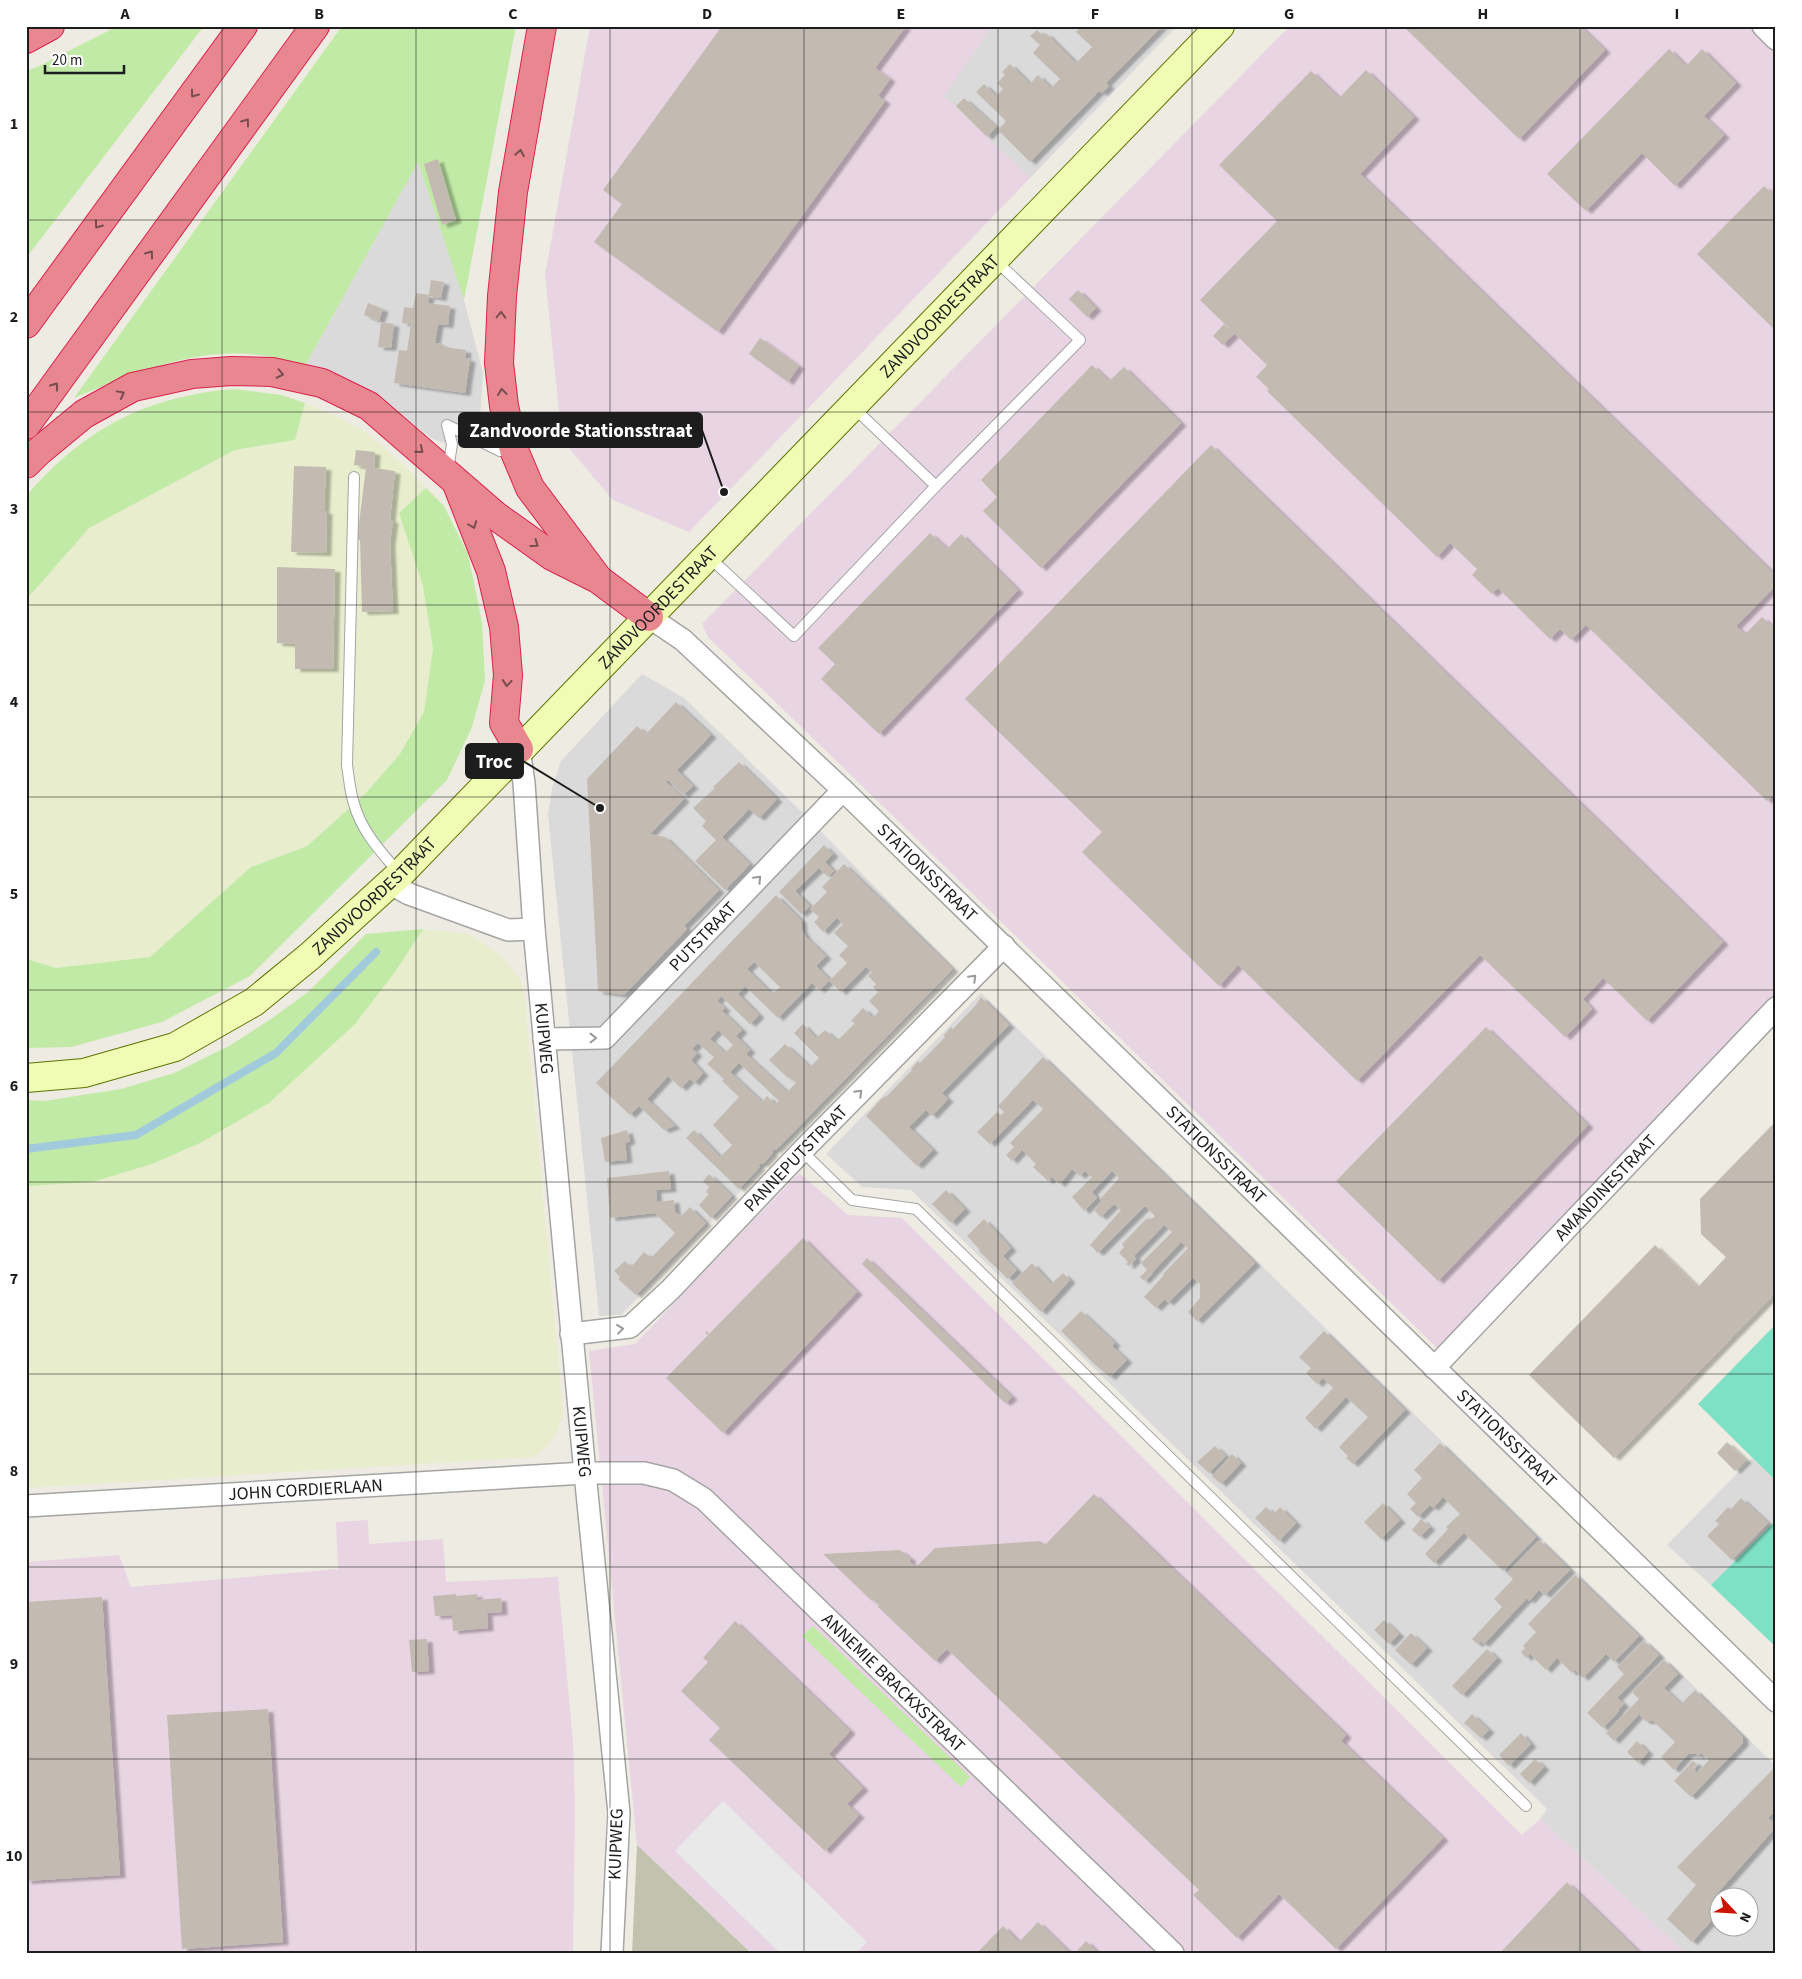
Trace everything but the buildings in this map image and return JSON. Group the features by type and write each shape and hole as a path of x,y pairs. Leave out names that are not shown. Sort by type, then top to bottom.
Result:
{"highway":[{"path":"26,39 50,26"},
{"path":"26,324 243,26"},
{"path":"26,425 315,26"},
{"path":"542,26 513,192 502,296 499,363 504,406 514,450 530,488 598,579"},
{"path":"26,464 84,414 134,387 192,374 231,371 272,372 322,384 368,406 496,516 552,556 598,579 650,617"},
{"path":"451,476 491,571 504,627 508,674 504,723 519,749"}],"main road":[{"name":"ZANDVOORDESTRAAT","path":"26,1078 84,1073 174,1047 254,1002 310,956 394,878 650,617 1220,26"}],"street":[{"path":"1763,26 1776,39"},
{"name":"STATIONSSTRAAT","path":"650,617 683,640 843,790 1776,1701"},
{"name":"KUIPWEG","path":"519,749 524,783 544,1039 619,1813 612,1953"},
{"name":"PUTSTRAAT","path":"544,1039 605,1038 843,790"},
{"path":"394,878 409,894 508,930 534,930"},
{"name":"PANNEPUTSTRAAT","path":"572,1334 630,1327 670,1290 802,1151 1004,946"},
{"name":"AMANDINESTRAAT","path":"1434,1368 1776,1008"},
{"name":"JOHN CORDIERLAAN","path":"26,1506 585,1473"},
{"name":"ANNEMIE BRACKXSTRAAT","path":"585,1473 644,1473 672,1480 704,1500 1173,1953"}],"lane":[{"path":"708,556 794,636 936,486 1080,340 994,260"},
{"path":"852,407 936,486"},
{"path":"451,476 452,444 448,425 500,451 514,450"},
{"path":"354,477 347,765 354,804 361,822 394,878"},
{"path":"802,1151 852,1200 916,1209 1526,1806"}],"shaded area":[{"path":"590,26 992,26 944,96 1030,178 689,532 613,500 562,440 545,275"},
{"path":"992,26 1177,26 1030,178 943,96"},
{"path":"1290,26 1776,26 1776,994 1438,1349 708,637 702,624"},
{"path":"418,161 464,300 483,373 478,428 475,435 458,445 446,444 433,439 391,407 305,366"},
{"path":"305,403 336,416 364,431 406,467 426,488 399,513 423,586 433,649 424,712 400,754 364,795 306,846 251,867 150,957 56,968 26,959 26,600 89,528 235,450 295,440"},
{"path":"642,674 684,698 802,812 955,969 621,1315 599,1316 548,815 552,788 561,761"},
{"path":"423,929 469,934 502,956 521,980 525,1001 563,1413 557,1432 548,1445 534,1457 26,1488 26,1186 92,1182 395,972"},
{"path":"981,993 1776,1766 1776,1953 1686,1953 1540,1819 1547,1809 911,1190 862,1187 826,1154"},
{"path":"799,1173 848,1215 902,1218 1522,1835 1540,1819 1686,1953 751,1953 637,1845 589,1351 635,1344"},
{"path":"1752,1458 1776,1481 1776,1520 1711,1585 1667,1545"},
{"path":"368,1520 369,1544 443,1539 446,1582 558,1577 573,1742 575,1807 573,1953 26,1953 26,1562 119,1555 131,1587 338,1569 336,1522"},
{"path":"723,1801 867,1942 856,1953 780,1953 675,1851"},
{"path":"637,1845 751,1953 632,1953"}],"green space":[{"path":"118,26 204,26 26,258 26,71"},
{"path":"342,26 516,26 464,300 418,162 305,366 277,358 248,354 203,356 181,360 137,373 74,398"},
{"path":"235,389 281,395 305,403 295,440 235,450 89,528 26,600 26,496 48,472 70,452 94,435 119,420 145,408 173,399"},
{"path":"426,488 444,506 468,554 482,622 485,680 472,727 447,780 250,976 162,1022 71,1047 26,1048 26,959 56,968 150,957 251,867 307,846 364,795 400,754 424,712 433,649 423,586 399,513"},
{"path":"423,929 395,972 355,1024 269,1103 200,1143 152,1164 92,1182 26,1186 26,1100 44,1101 121,1089 174,1073 229,1046 271,1019 308,992 366,934"},
{"path":"1776,1324 1776,1481 1698,1404"},
{"path":"1776,1520 1776,1647 1711,1585"},
{"path":"813,1626 970,1777 961,1787 802,1636"}],"waterway":[{"path":"26,1149 136,1135 276,1053 376,952"}],"place":[{"name":"Zandvoorde Stationsstraat","path":"724,492"},
{"name":"Troc","path":"600,808"}]}
